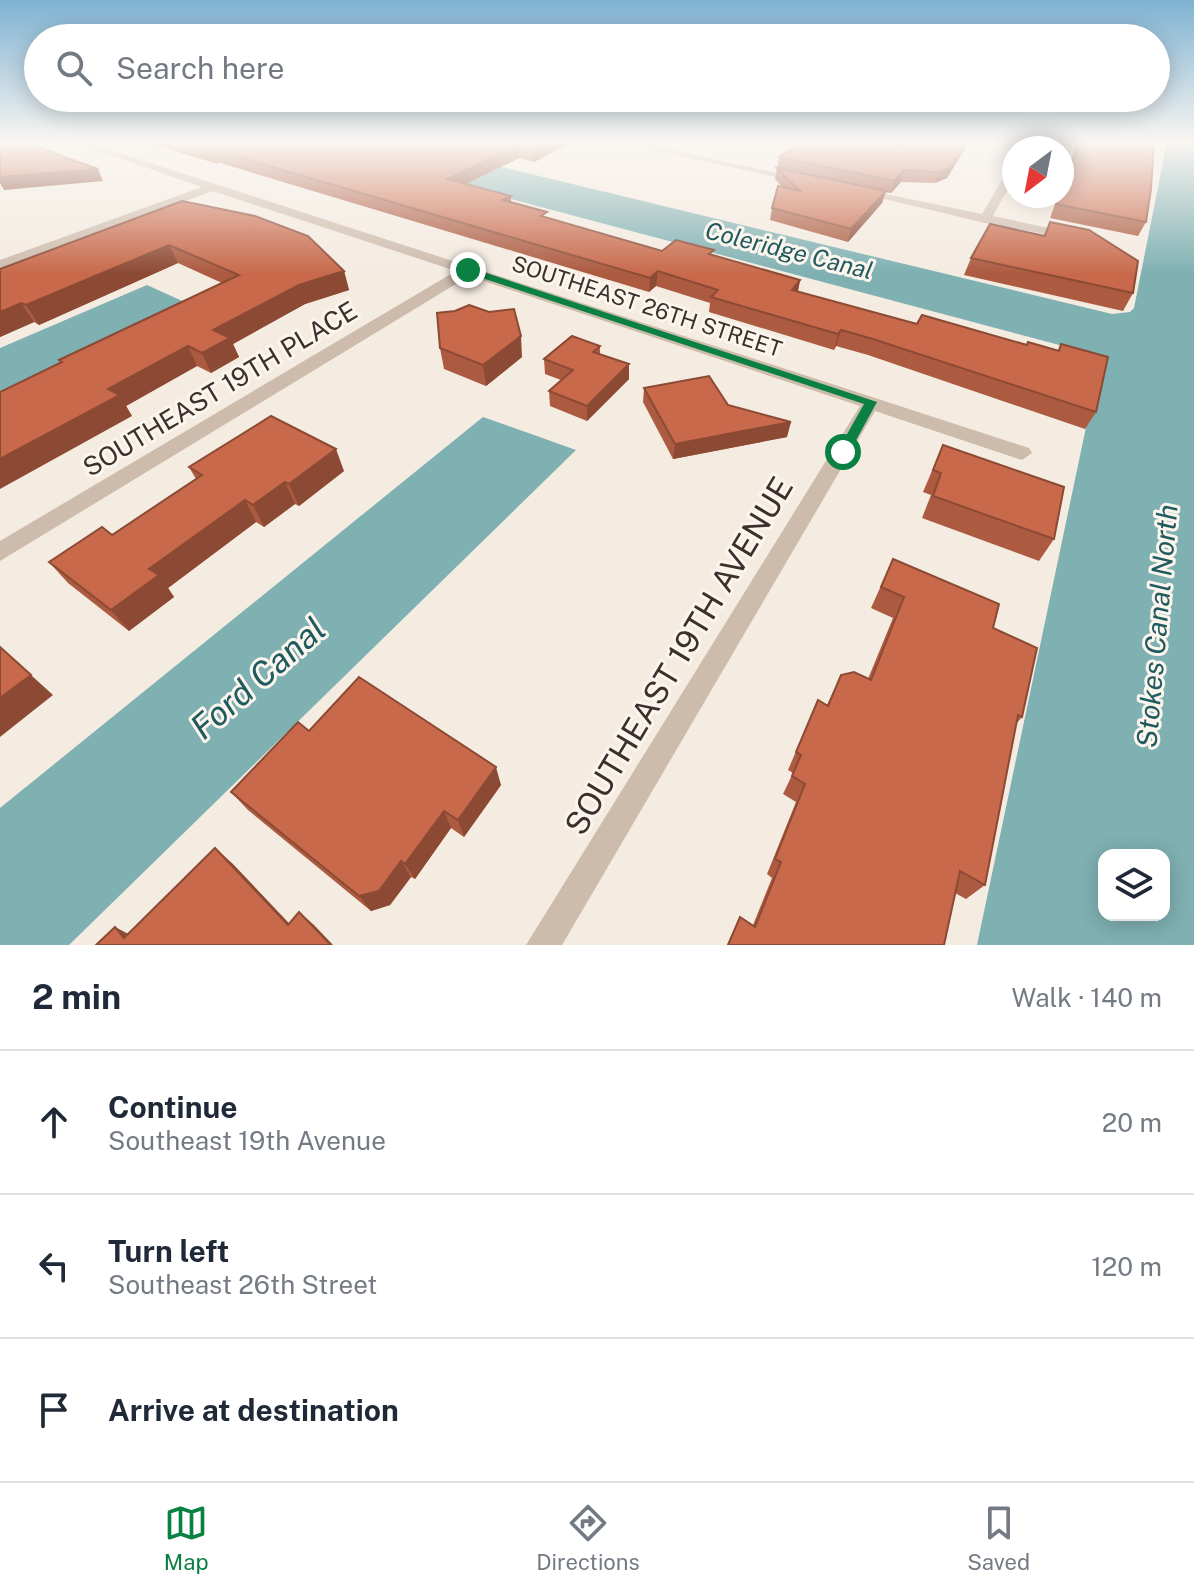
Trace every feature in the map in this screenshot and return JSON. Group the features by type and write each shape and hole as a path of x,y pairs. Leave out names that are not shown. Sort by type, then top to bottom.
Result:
{"street":[{"path":"0,265 213,187"},
{"name":"SOUTHEAST 26TH STREET","path":"213,187 1022,453"},
{"path":"985,219 1002,189"},
{"path":"849,190 1088,241"},
{"name":"SOUTHEAST 19TH PLACE","path":"0,552 468,270"},
{"name":"SOUTHEAST 19TH AVENUE","path":"543,945 871,402"}],"water":[{"path":"463,186 581,186 1112,314 1130,312 1134,308 1158,186 1194,186 1194,945 977,945 1101,356"},
{"path":"147,285 200,309 0,403 0,348"},
{"name":"Ford Canal","path":"483,417 576,450 69,945 0,945 0,808"}],"building":[{"path":"337,186 474,186 511,196 503,200 547,212 541,216 662,251 676,240 714,250 709,254 800,280 792,290 917,324 922,315 1027,345 1028,342 1059,351 1061,344 1108,357 1096,412 873,339 841,330 838,334 711,297 718,290 658,271 650,278"},
{"path":"778,186 800,191 795,186 863,186 886,191 851,229 772,208"},
{"path":"1074,186 1151,186 1146,222 1074,208"},
{"path":"182,201 255,216 308,236 344,271 299,285 213,330 230,338 202,353 188,346 108,389 120,395 0,459 0,392 62,362 59,360 239,275 169,245 26,305 21,303 0,312 0,269"},
{"path":"1050,222 1089,230 1138,261 1133,293 971,258 990,224 1045,236"},
{"path":"469,305 489,312 514,309 521,336 483,365 440,348 437,313 455,311"},
{"path":"572,336 600,346 593,352 629,364 587,406 549,391 573,370 544,359"},
{"path":"709,376 728,405 791,422 675,444 644,388"},
{"path":"271,416 336,449 289,484 285,482 253,505 245,500 149,569 159,575 111,610 49,562 102,527 112,535 202,475 189,467"},
{"path":"943,445 1064,487 1054,539 933,496 941,473 933,470"},
{"path":"893,559 999,604 993,628 1037,648 1022,717 1018,715 985,885 960,871 944,945 728,945 740,917 755,927 781,862 775,859 805,784 792,776 801,755 796,752 818,700 828,706 841,675 854,672 871,680 904,597 881,587"},
{"path":"0,647 31,675 0,698"},
{"path":"359,677 496,767 458,820 444,811 405,864 401,861 379,891 359,896 231,792 298,722 309,731"},
{"path":"215,848 288,925 299,912 331,945 96,945 115,927 124,938"}],"route":[{"path":"468,270 871,402 843,452"}],"water label":[{"name":"Coleridge Canal","path":"789,251"},
{"name":"Stokes Canal North","path":"1157,626"}]}
